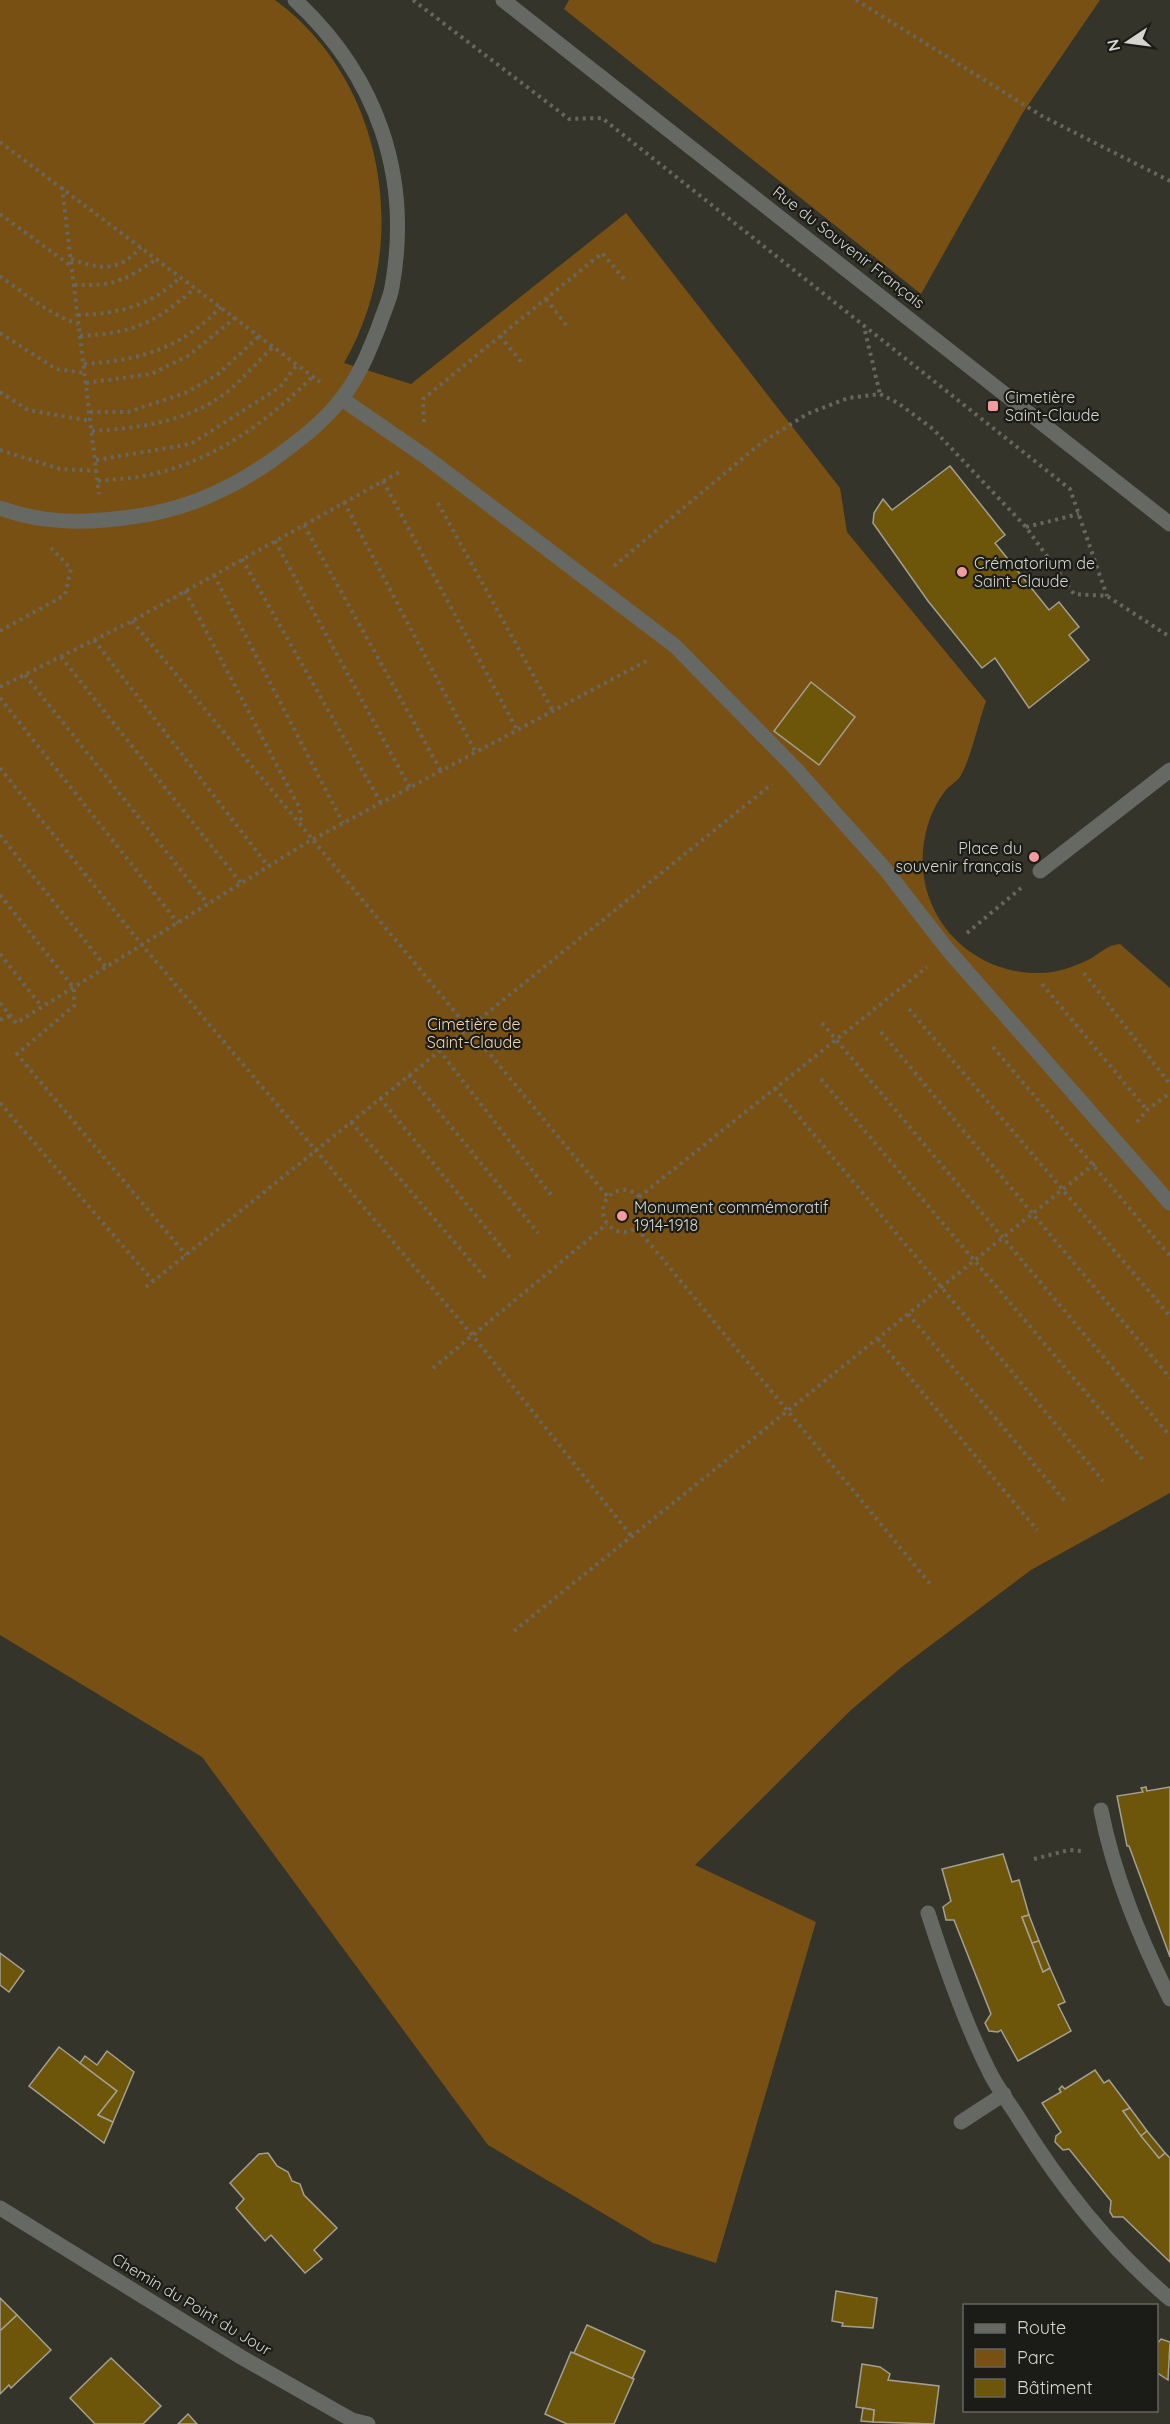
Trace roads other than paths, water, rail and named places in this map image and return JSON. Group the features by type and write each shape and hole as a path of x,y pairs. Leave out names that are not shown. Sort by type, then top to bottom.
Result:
{"street":[{"path":"0,508 22,516 64,521 101,522 163,512 210,496 254,472 297,442 342,399 359,374 392,289 397,239 395,190 387,146 375,107 351,65 323,26 296,0"},
{"name":"Rue du Souvenir Français","path":"503,0 1170,524"},
{"path":"342,399 426,457 675,646 794,767 885,869 948,950 1170,1203"},
{"path":"1040,871 1170,770"},
{"path":"1101,1810 1110,1852 1146,1950 1170,1999"},
{"path":"928,1913 943,1959 989,2072 1034,2143 1097,2228 1137,2272 1170,2299"},
{"path":"961,2122 1004,2094"},
{"name":"Chemin du Point du Jour","path":"0,2208 241,2357 351,2420 368,2424"}],"place":[{"name":"Cimetière Saint-Claude","path":"993,406"},
{"name":"Crématorium de Saint-Claude","path":"962,572"},
{"name":"Place du souvenir français","path":"1034,857"},
{"name":"Monument commémoratif 1914-1918","path":"622,1216"}],"park label":[{"name":"Cimetière de Saint-Claude","path":"474,1033"}]}
